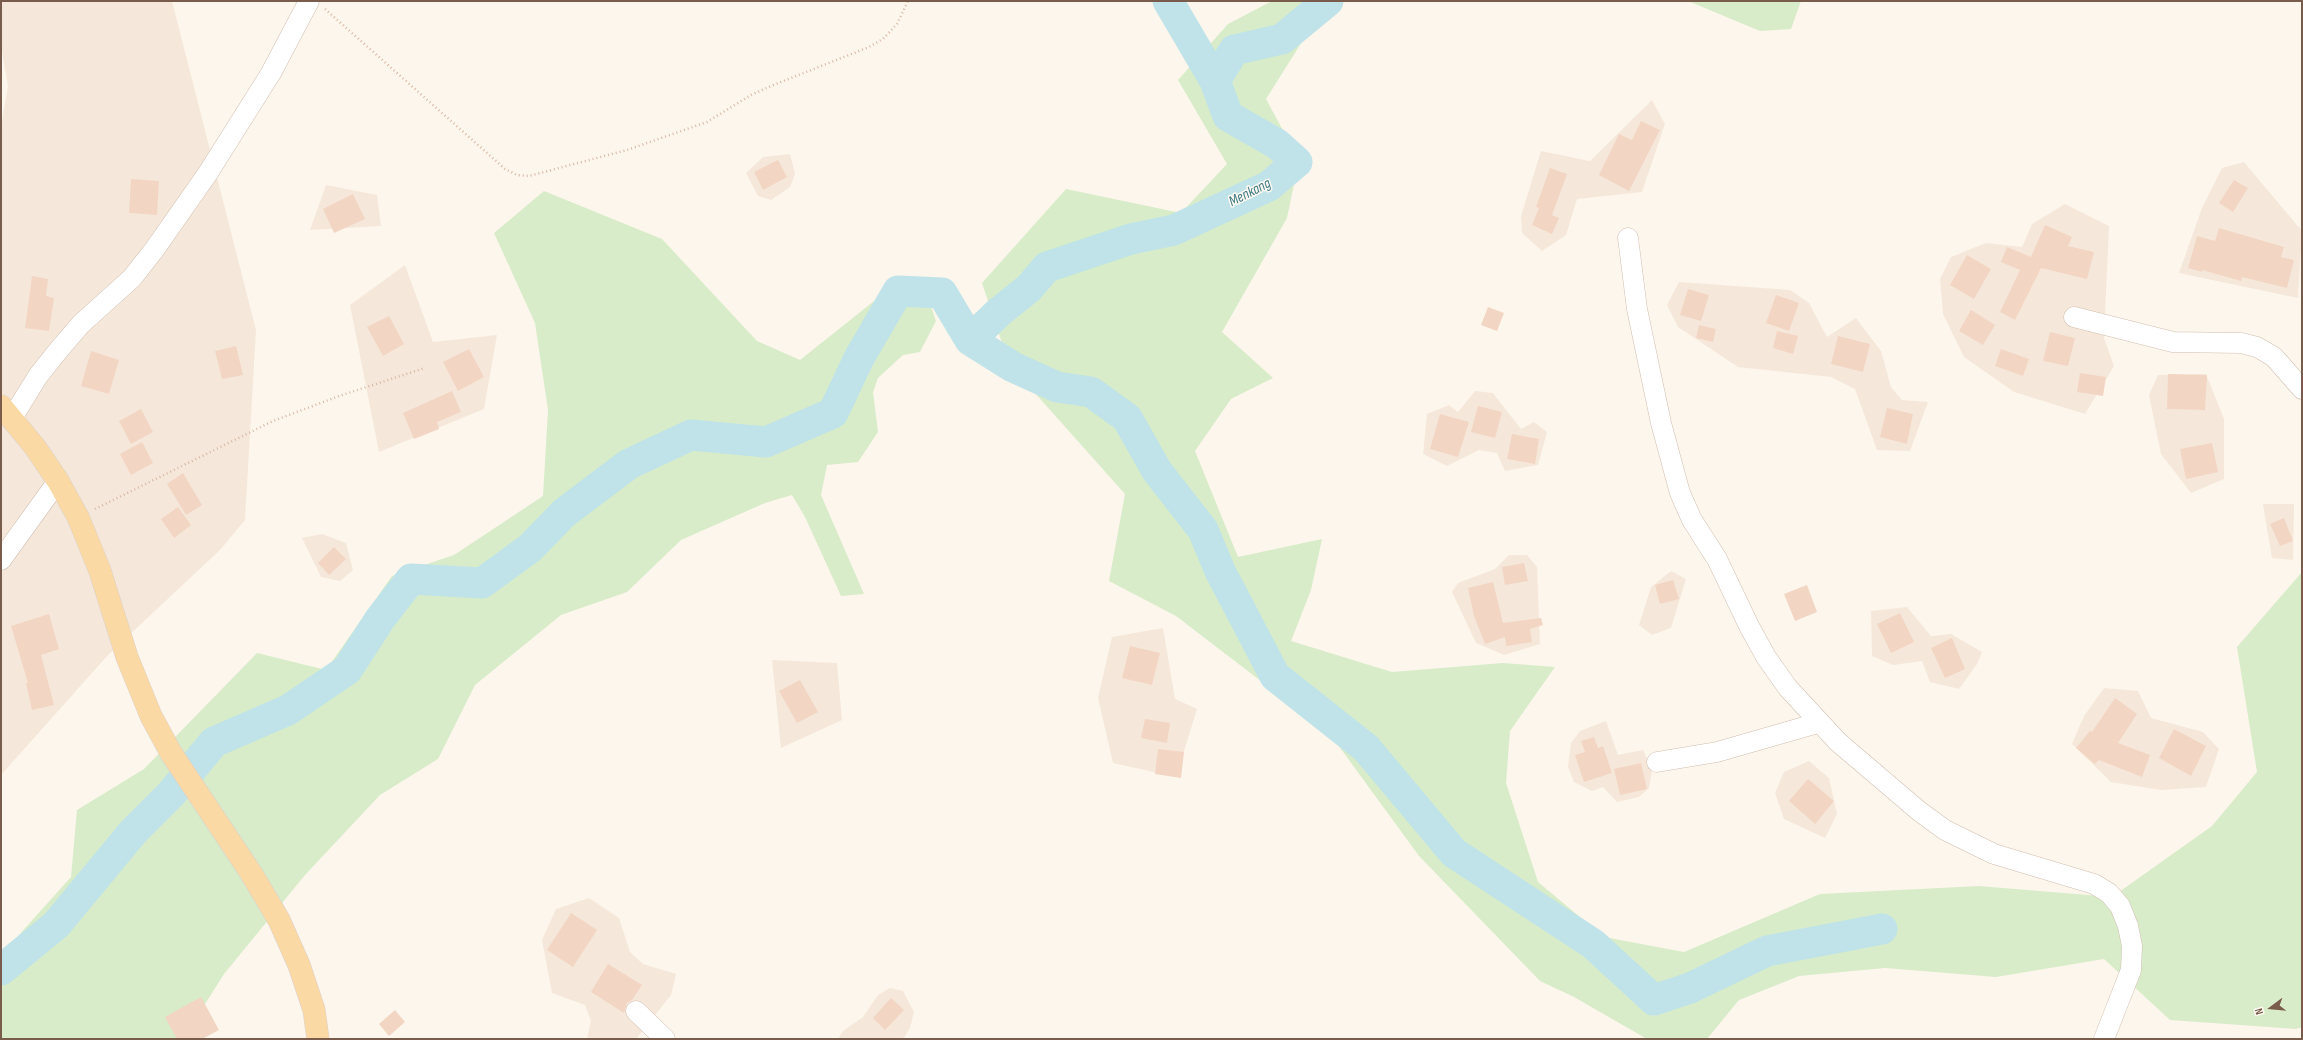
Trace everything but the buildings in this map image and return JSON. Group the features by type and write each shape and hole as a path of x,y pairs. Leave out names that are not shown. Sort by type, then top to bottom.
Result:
{"main road":[{"path":"6,412 58,481 78,517 100,571 140,691 171,753 251,873 279,920 299,965 314,1010 318,1039"}],"street":[{"path":"6,412 81,324 132,278 154,250 208,173 315,4"},
{"path":"1628,238 1637,309 1661,423 1680,493 1692,520 1718,559 1749,626 1766,657 1788,688 1818,723 1874,773 1946,830 1994,854 2094,884 2112,897 2120,906 2128,926 2132,946 2131,970 2104,1039"},
{"path":"2074,317 2173,342 2240,343 2257,347 2274,357 2302,389"},
{"path":"1,560 58,481"},
{"path":"1657,762 1717,752 1818,723"},
{"path":"636,1011 665,1039"}],"path":[{"path":"315,4 505,169 517,176 529,176 627,150 707,122 751,95 869,47 883,39 897,24 908,1"},
{"path":"78,517 128,494 273,421 339,396 425,368"}],"shaded area":[{"path":"1,1 172,1 256,330 245,520 221,549 108,655 1,775 1,127 8,86 1,46"},
{"path":"1652,100 1665,124 1642,192 1577,199 1566,235 1542,251 1522,233 1521,216 1541,151 1590,161"},
{"path":"790,154 795,174 790,187 771,200 758,196 746,173 763,157"},
{"path":"2244,162 2302,231 2298,298 2179,273 2202,208 2222,168"},
{"path":"326,185 377,195 381,226 310,230"},
{"path":"2065,204 2109,226 2104,338 2114,366 2085,414 2014,392 1964,357 1943,314 1940,279 1951,257 1986,243 2022,247 2032,224"},
{"path":"405,265 433,342 497,335 484,409 379,452 350,305"},
{"path":"1679,282 1790,290 1809,303 1827,337 1856,318 1881,351 1891,387 1902,400 1928,402 1910,451 1877,450 1855,389 1831,377 1738,367 1678,327 1667,305"},
{"path":"2206,374 2224,419 2224,479 2191,493 2161,454 2149,395 2158,375"},
{"path":"1475,391 1493,393 1521,429 1534,422 1547,432 1538,465 1505,471 1497,453 1479,450 1447,466 1423,454 1427,414 1449,405 1458,412"},
{"path":"2263,504 2294,504 2293,560 2272,558"},
{"path":"322,534 346,543 353,570 340,581 321,577 302,538"},
{"path":"1509,555 1527,555 1537,567 1540,644 1504,655 1476,643 1452,592 1458,583 1495,569"},
{"path":"1671,571 1686,579 1671,628 1652,635 1639,625 1651,587"},
{"path":"1907,607 1931,636 1951,634 1982,652 1977,664 1959,689 1930,682 1922,661 1893,665 1872,656 1871,611"},
{"path":"1163,628 1175,699 1197,709 1176,777 1113,763 1098,698 1112,637"},
{"path":"772,660 837,663 842,720 781,748"},
{"path":"2104,688 2138,691 2151,718 2203,732 2219,749 2206,787 2161,790 2111,782 2072,744 2084,716"},
{"path":"1606,721 1618,755 1643,750 1652,771 1649,788 1639,797 1617,802 1603,787 1592,791 1574,782 1568,767 1571,743 1580,731"},
{"path":"1809,761 1829,778 1837,814 1825,838 1784,819 1775,793 1784,772"},
{"path":"589,898 619,918 630,952 643,964 676,974 671,995 636,1039 587,1039 591,1021 585,1005 552,993 542,940 556,909"},
{"path":"890,988 903,991 914,1012 910,1028 903,1039 838,1039 843,1031 863,1017 878,995"}],"green space":[{"path":"1272,1 1338,1 1305,37 1266,99 1299,160 1287,218 1222,332 1273,378 1231,399 1195,451 1238,557 1322,539 1311,590 1291,641 1392,672 1503,663 1555,667 1510,731 1506,783 1538,882 1604,937 1684,952 1820,894 1979,886 2112,897 2212,826 2257,772 2237,647 2302,572 2302,1027 2296,1029 2170,1020 2104,959 1996,977 1885,968 1799,976 1739,1000 1707,1039 1647,1039 1574,997 1540,981 1419,856 1330,734 1176,616 1109,581 1125,494 1009,364 982,283 1066,189 1181,213 1227,164 1178,80 1228,24"},
{"path":"1688,1 1801,1 1791,29 1760,31"},
{"path":"544,191 662,239 757,341 800,360 874,301 925,288 936,321 920,352 903,355 878,378 873,392 878,432 858,462 827,465 821,495 864,594 841,596 805,517 792,495 765,503 681,540 627,592 561,615 475,685 438,759 380,795 305,875 224,974 183,1039 1,1039 1,955 71,877 77,810 144,769 257,653 326,670 392,576 454,555 543,496 548,410 535,323 494,233"}],"waterway":[{"path":"1168,1 1215,81"},
{"name":"Menkang","path":"970,340 998,313 1029,288 1047,267 1131,239 1174,230 1269,186 1297,162 1277,144 1228,116 1215,81 1234,50 1282,39 1328,1"},
{"path":"1,970 56,925 133,832 171,794 214,742 288,710 347,670 380,619 411,579 482,583 530,548 564,513 629,464 691,435 766,442 833,413 859,358 898,291 942,293 970,340 1013,367 1057,387 1091,392 1127,418 1157,471 1203,530 1220,571 1275,676 1366,748 1454,853 1593,944 1654,1000 1690,988 1767,951 1882,929"}]}
